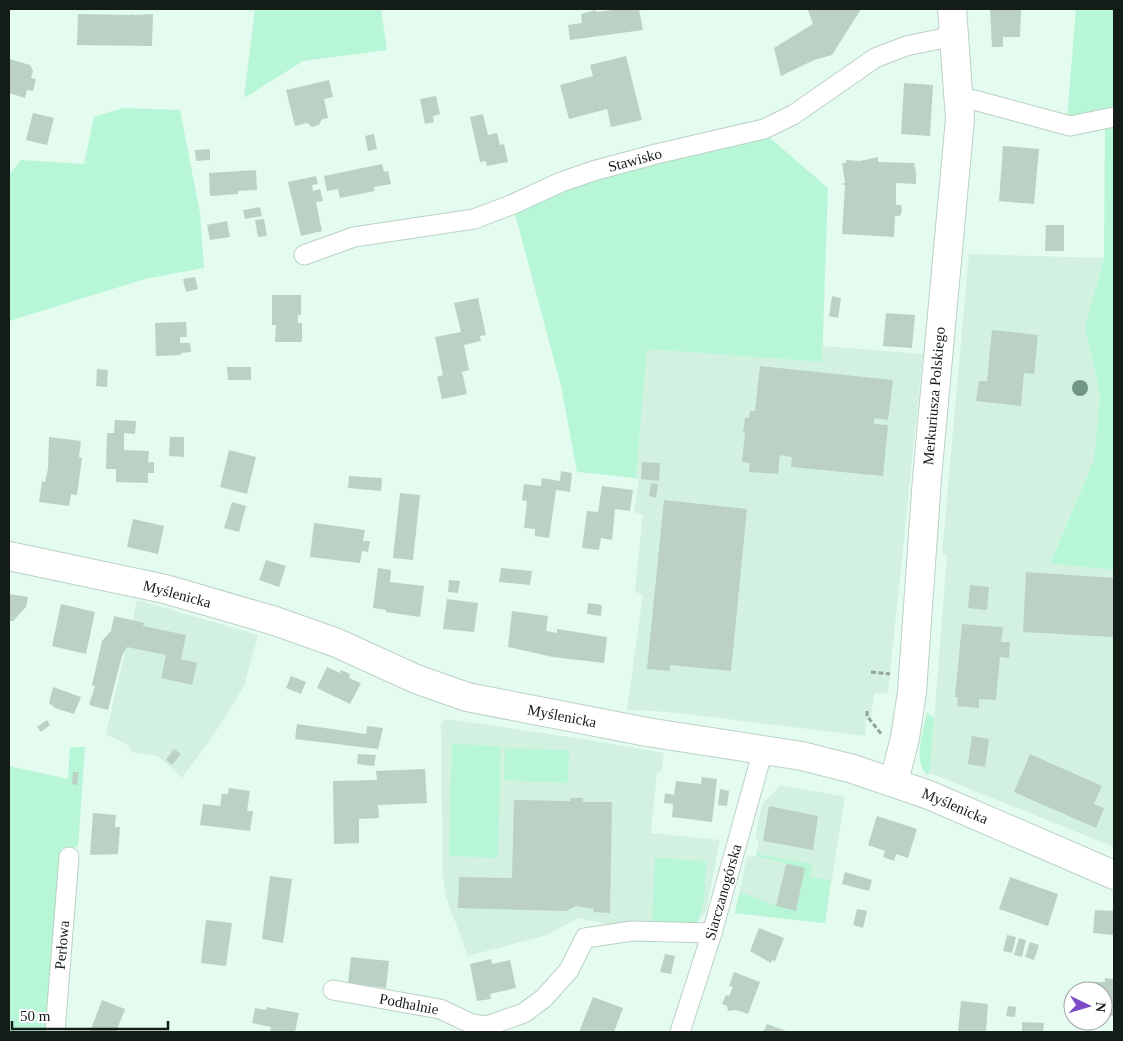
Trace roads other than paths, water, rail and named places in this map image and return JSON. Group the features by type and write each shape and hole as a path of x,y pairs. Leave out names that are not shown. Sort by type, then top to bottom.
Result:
{"street":[{"name":"Merkuriusza Polskiego","path":"894,781 906,738 912,692 924,514 960,119 952,9"},
{"name":"Stawisko","path":"304,255 354,237 474,218 511,205 561,182 592,172 656,154 764,129 793,115 875,58 906,46 954,36"},
{"path":"958,98 974,100 1070,126 1114,117"},
{"name":"Myślenicka","path":"9,556 164,589 275,622 337,643 416,679 467,697 647,732 819,760 894,781 1114,874"},
{"name":"Siarczanogórska","path":"680,1032 712,934 763,750"},
{"name":"Perłowa","path":"55,1032 69,857"},
{"name":"Podhalnie","path":"333,990 440,1009 472,1024 487,1026 524,1013 544,998 569,970 585,938 632,931 712,934"}]}
